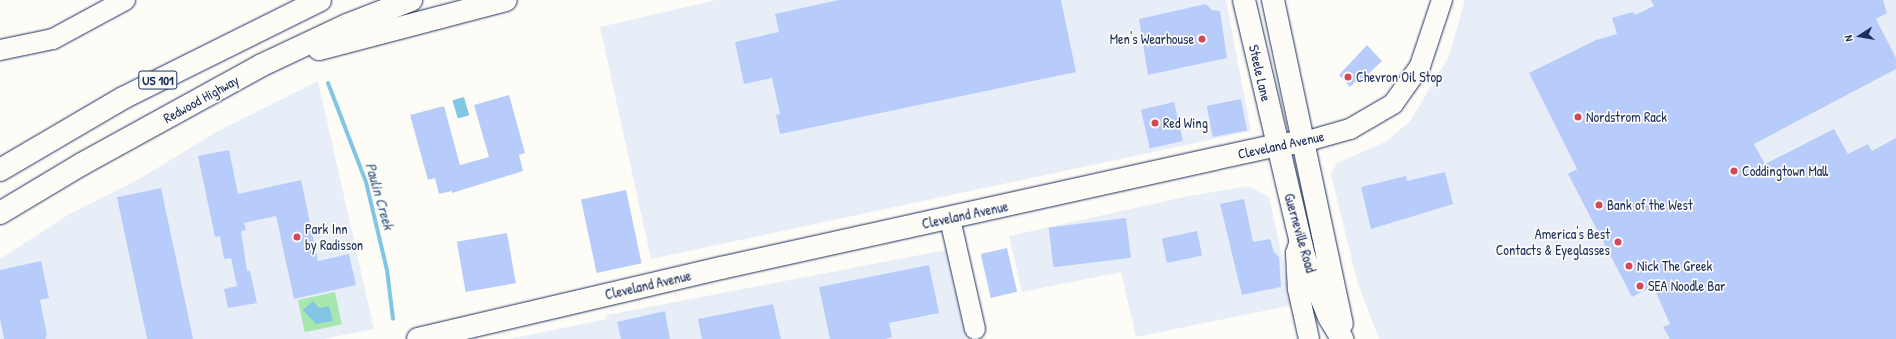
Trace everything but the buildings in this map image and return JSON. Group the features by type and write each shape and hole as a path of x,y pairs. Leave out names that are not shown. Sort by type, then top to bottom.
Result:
{"main road":[{"name":"US 101","path":"0,170 123,98 320,0"},
{"name":"Redwood Highway","path":"0,213 82,164 262,65 347,25 411,0"},
{"path":"262,65 506,0"},
{"name":"Steele Lane","path":"1244,0 1277,145"},
{"name":"Steele Lane","path":"1273,0 1304,142"},
{"name":"Cleveland Avenue","path":"418,339 713,270 950,219 1277,145 1304,142"},
{"name":"Guerneville Road","path":"1304,142 1343,339"},
{"name":"Guerneville Road","path":"1277,145 1300,240 1329,317 1343,339"}],"street":[{"path":"0,50 53,40 125,0"},
{"name":"Cleveland Avenue","path":"1304,142 1350,129 1394,104 1420,66 1442,0"},
{"path":"950,219 975,329"},
{"path":"1300,240 1296,253 1298,289 1309,339"}],"shaded area":[{"path":"716,0 1226,0 1251,131 651,259 600,27"},
{"name":"Coddingtown Mall","path":"1465,0 1896,0 1896,339 1379,339 1357,281 1331,174 1337,163 1387,141 1410,121 1449,56"},
{"path":"318,81 374,329 323,339 0,339 0,259 71,213 141,178 218,131"},
{"path":"1248,186 1269,197 1293,305 1136,337 1121,272 1022,292 1009,236 1184,197"},
{"path":"946,250 966,339 510,339 606,319 607,315"}],"green space":[{"path":"335,292 342,324 305,332 298,300"}],"water":[{"path":"464,97 469,115 458,119 452,100"},
{"path":"313,301 319,308 329,306 333,321 316,324 303,310"}],"waterway":[{"name":"Paulin Creek","path":"328,83 366,182 387,270 393,319"}],"place":[{"name":"Men's Wearhouse","path":"1202,39"},
{"name":"Chevron Oil Stop","path":"1348,77"},
{"name":"Nordstrom Rack","path":"1578,117"},
{"name":"Red Wing","path":"1155,123"},
{"name":"Coddingtown Mall","path":"1734,171"},
{"name":"Bank of the West","path":"1599,205"},
{"name":"Park Inn by Radisson","path":"297,237"},
{"name":"America's Best Contacts & Eyeglasses","path":"1618,242"},
{"name":"Nick The Greek","path":"1629,266"},
{"name":"SEA Noodle Bar","path":"1640,286"}]}
